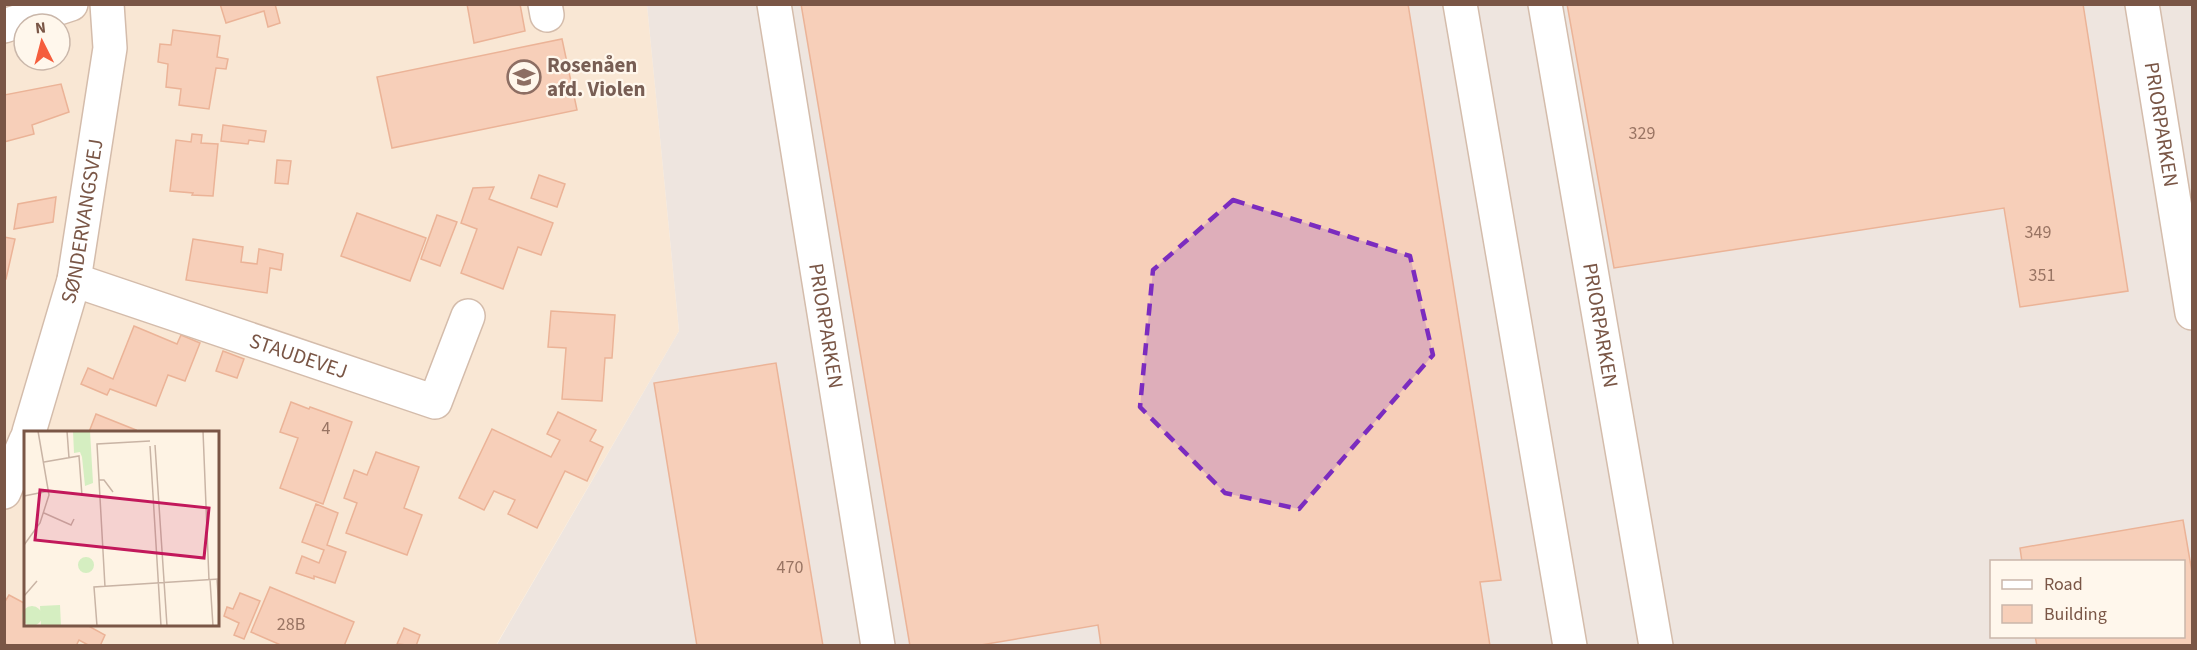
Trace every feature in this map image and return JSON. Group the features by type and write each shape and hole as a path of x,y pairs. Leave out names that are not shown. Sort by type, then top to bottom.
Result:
{"street":[{"path":"4,26 71,4"},
{"name":"SØNDERVANGSVEJ","path":"29,431 74,280 110,48 107,4"},
{"name":"PRIORPARKEN","path":"774,4 878,645"},
{"path":"1460,4 1570,645"},
{"name":"PRIORPARKEN","path":"1545,4 1656,645"},
{"name":"PRIORPARKEN","path":"2142,4 2193,313"},
{"name":"STAUDEVEJ","path":"74,280 435,402 468,316"},
{"path":"4,492 24,445"}],"highlighted area":[{"path":"1233,200 1410,256 1433,355 1299,509 1225,493 1140,407 1153,270"}],"shaded area":[{"path":"4,5 647,5 679,331 496,645 5,645"},
{"path":"647,5 2192,5 2192,645 496,646 679,331"}],"building":[{"path":"220,4 275,4 280,23 268,27 264,11 226,23"},
{"path":"467,4 520,4 525,31 474,43"},
{"path":"801,4 1408,4 1501,580 1480,582 1490,646 1101,646 1098,625 975,646 910,646"},
{"path":"1567,4 2083,4 2128,291 2020,307 2004,208 1614,268"},
{"path":"173,30 220,36 217,57 228,59 226,69 216,68 209,109 179,105 181,89 166,87 168,64 158,62 160,44 171,45"},
{"path":"562,39 577,110 392,148 377,77"},
{"path":"61,84 69,112 32,125 34,134 4,142 4,95"},
{"path":"223,125 266,131 264,142 249,140 248,144 221,141"},
{"path":"192,134 202,135 201,143 218,144 213,196 170,191 176,140 191,142"},
{"path":"277,160 291,161 288,184 275,183"},
{"path":"539,175 565,184 557,207 531,198"},
{"path":"494,187 489,199 553,223 541,255 518,247 503,289 461,273 477,229 461,223 473,188"},
{"path":"56,197 53,222 14,229 18,204"},
{"path":"357,213 426,238 410,281 341,256"},
{"path":"437,215 457,222 440,266 421,259"},
{"path":"4,237 15,239 6,279 4,279"},
{"path":"193,239 243,247 241,262 257,264 259,249 283,254 281,270 270,268 267,293 186,280"},
{"path":"551,311 615,315 612,358 605,358 602,401 562,399 566,348 548,347"},
{"path":"134,326 177,344 181,335 200,343 185,381 168,375 156,406 110,389 107,395 81,384 88,368 113,379"},
{"path":"223,351 244,359 237,378 216,371"},
{"path":"776,363 823,646 697,646 654,383"},
{"path":"291,402 352,422 323,504 280,488 298,438 280,432"},
{"path":"558,412 596,430 590,441 603,447 587,481 565,471 537,528 508,514 515,500 494,491 484,510 459,498 492,429 551,457 560,440 547,434"},
{"path":"96,414 136,430 136,431 89,431"},
{"path":"376,452 419,467 404,508 422,515 407,555 346,533 357,503 344,498 354,470 367,475"},
{"path":"316,504 338,513 327,545 346,552 335,583 296,573 302,556 319,563 324,550 302,542"},
{"path":"2183,520 2192,572 2192,646 2037,646 2035,638 2185,638 2185,560 2022,560 2020,548"},
{"path":"270,587 354,622 344,646 283,646 251,632"},
{"path":"240,593 260,601 244,639 234,635 239,623 224,616 227,607 233,609"},
{"path":"9,595 24,603 24,626 89,626 105,635 100,646 90,646 79,640 76,646 9,646 4,643 4,603"},
{"path":"404,628 420,635 416,646 397,644"}],"place":[{"name":"Rosenåen afd. Violen","path":"524,77"}]}
